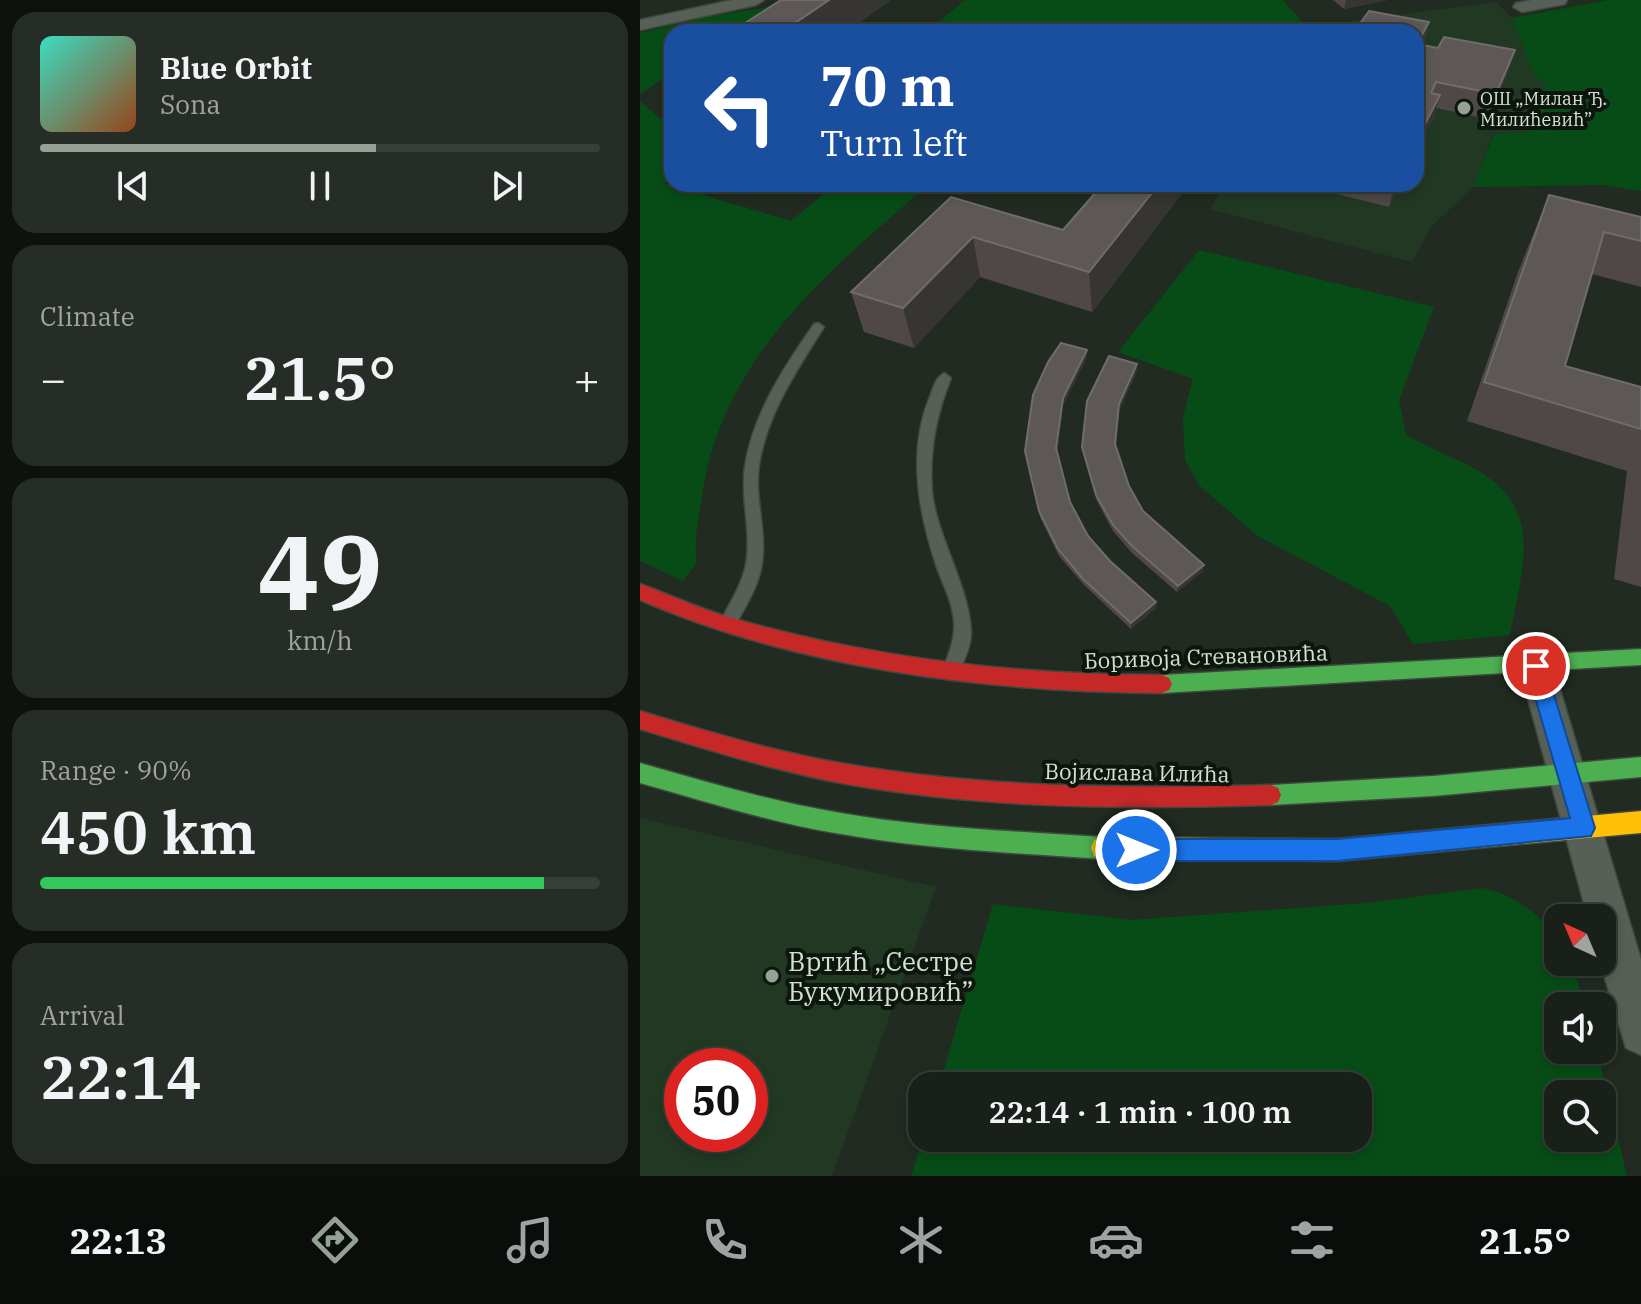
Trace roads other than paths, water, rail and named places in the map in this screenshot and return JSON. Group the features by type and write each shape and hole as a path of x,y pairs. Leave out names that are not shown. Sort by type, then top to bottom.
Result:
{"main road":[{"name":"Боривоја Стевановића","path":"640,592 693,616 822,649 952,671 1091,685 1217,683 1536,666 1641,657"},
{"name":"Војислава Илића","path":"640,720 805,767 967,789 1082,798 1257,798 1641,767"},
{"path":"640,773 673,785 836,823 956,839 1136,850 1337,850 1641,822"}],"street":[{"path":"640,25 756,0"},
{"path":"1522,7 1559,0"},
{"path":"1536,666 1641,1033"}],"lane":[{"path":"726,626 751,577 755,558 750,489 761,431 773,403 818,327"},
{"path":"944,378 930,413 925,448 925,494 944,565 961,610 963,637 952,671"}],"place":[{"name":"ОШ „Милан Ђ. Милићевић”","path":"1464,108"},
{"name":"Вртић „Сестре Букумировић”","path":"772,976"}]}
